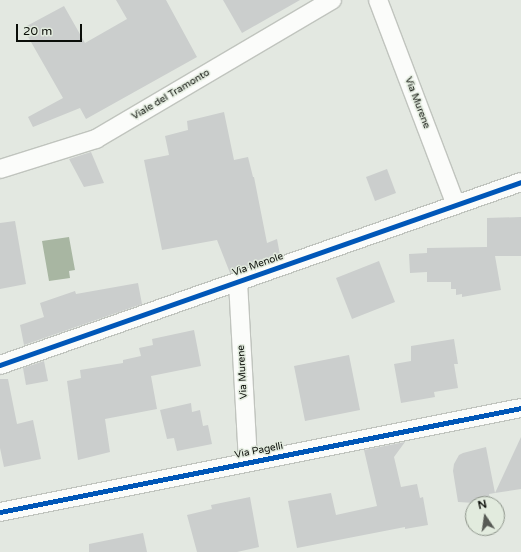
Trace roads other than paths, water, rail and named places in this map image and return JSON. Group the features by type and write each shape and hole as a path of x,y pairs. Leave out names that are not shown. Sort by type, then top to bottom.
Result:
{"street":[{"name":"Viale del Tramonto","path":"0,168 96,139 332,0"},
{"name":"Via Murene","path":"378,0 456,205"},
{"name":"Via Menole","path":"0,365 521,182"},
{"name":"Via Murene","path":"238,282 248,462"},
{"name":"Via Pagelli","path":"0,512 521,408"}]}
